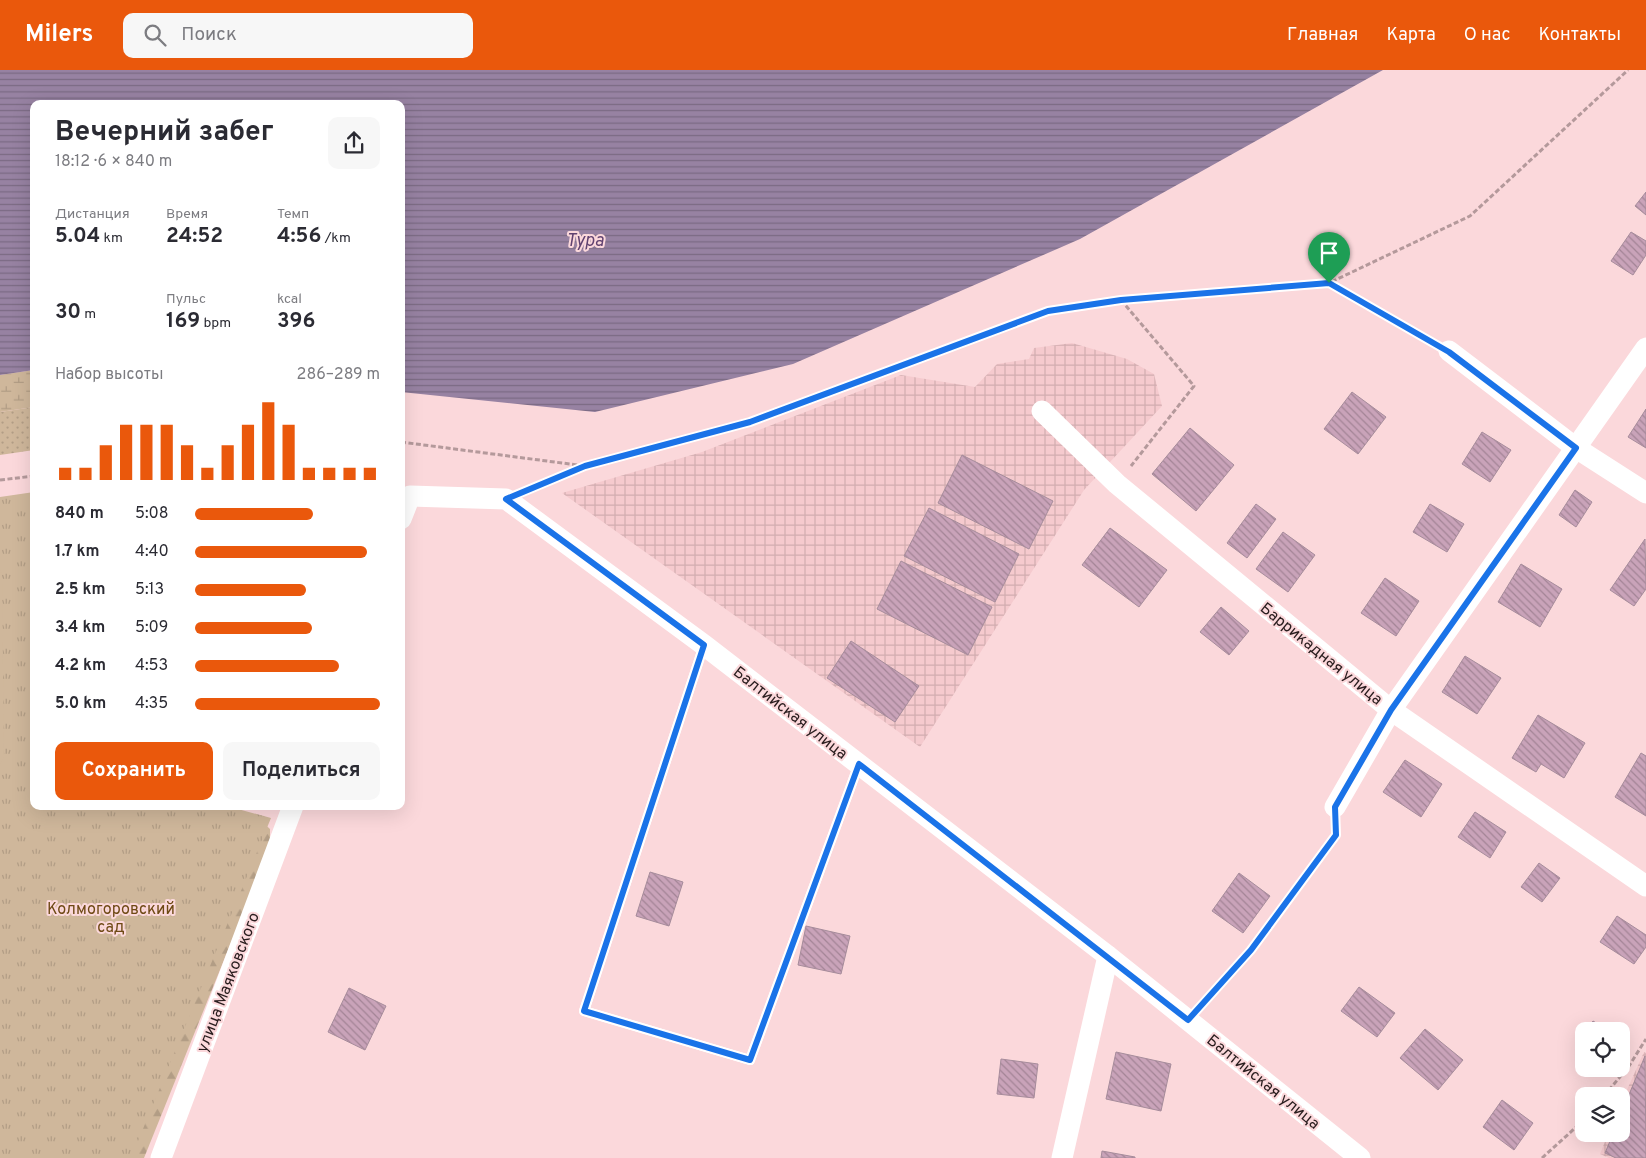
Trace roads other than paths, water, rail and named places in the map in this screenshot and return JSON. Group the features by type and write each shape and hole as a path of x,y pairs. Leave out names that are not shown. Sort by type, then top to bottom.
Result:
{"street":[{"path":"1335,807 1391,710 1646,348"},
{"path":"1449,352 1576,448 1646,493"},
{"name":"Баррикадная улица","path":"1042,411 1117,484 1391,710 1646,886"},
{"name":"Балтийская улица","path":"405,509 410,496 506,499 704,645 1108,956 1360,1158"},
{"name":"улица Маяковского","path":"161,1158 292,810"},
{"path":"1062,1158 1108,956"}],"lane":[{"path":"704,645 584,1011 750,1060 859,764"}],"water":[{"name":"Тура","path":"0,70 1383,70 1080,239 793,364 595,412 405,392 405,100 30,100 30,371 0,375"}],"park label":[{"name":"Колмогоровский сад","path":"111,917"}]}
